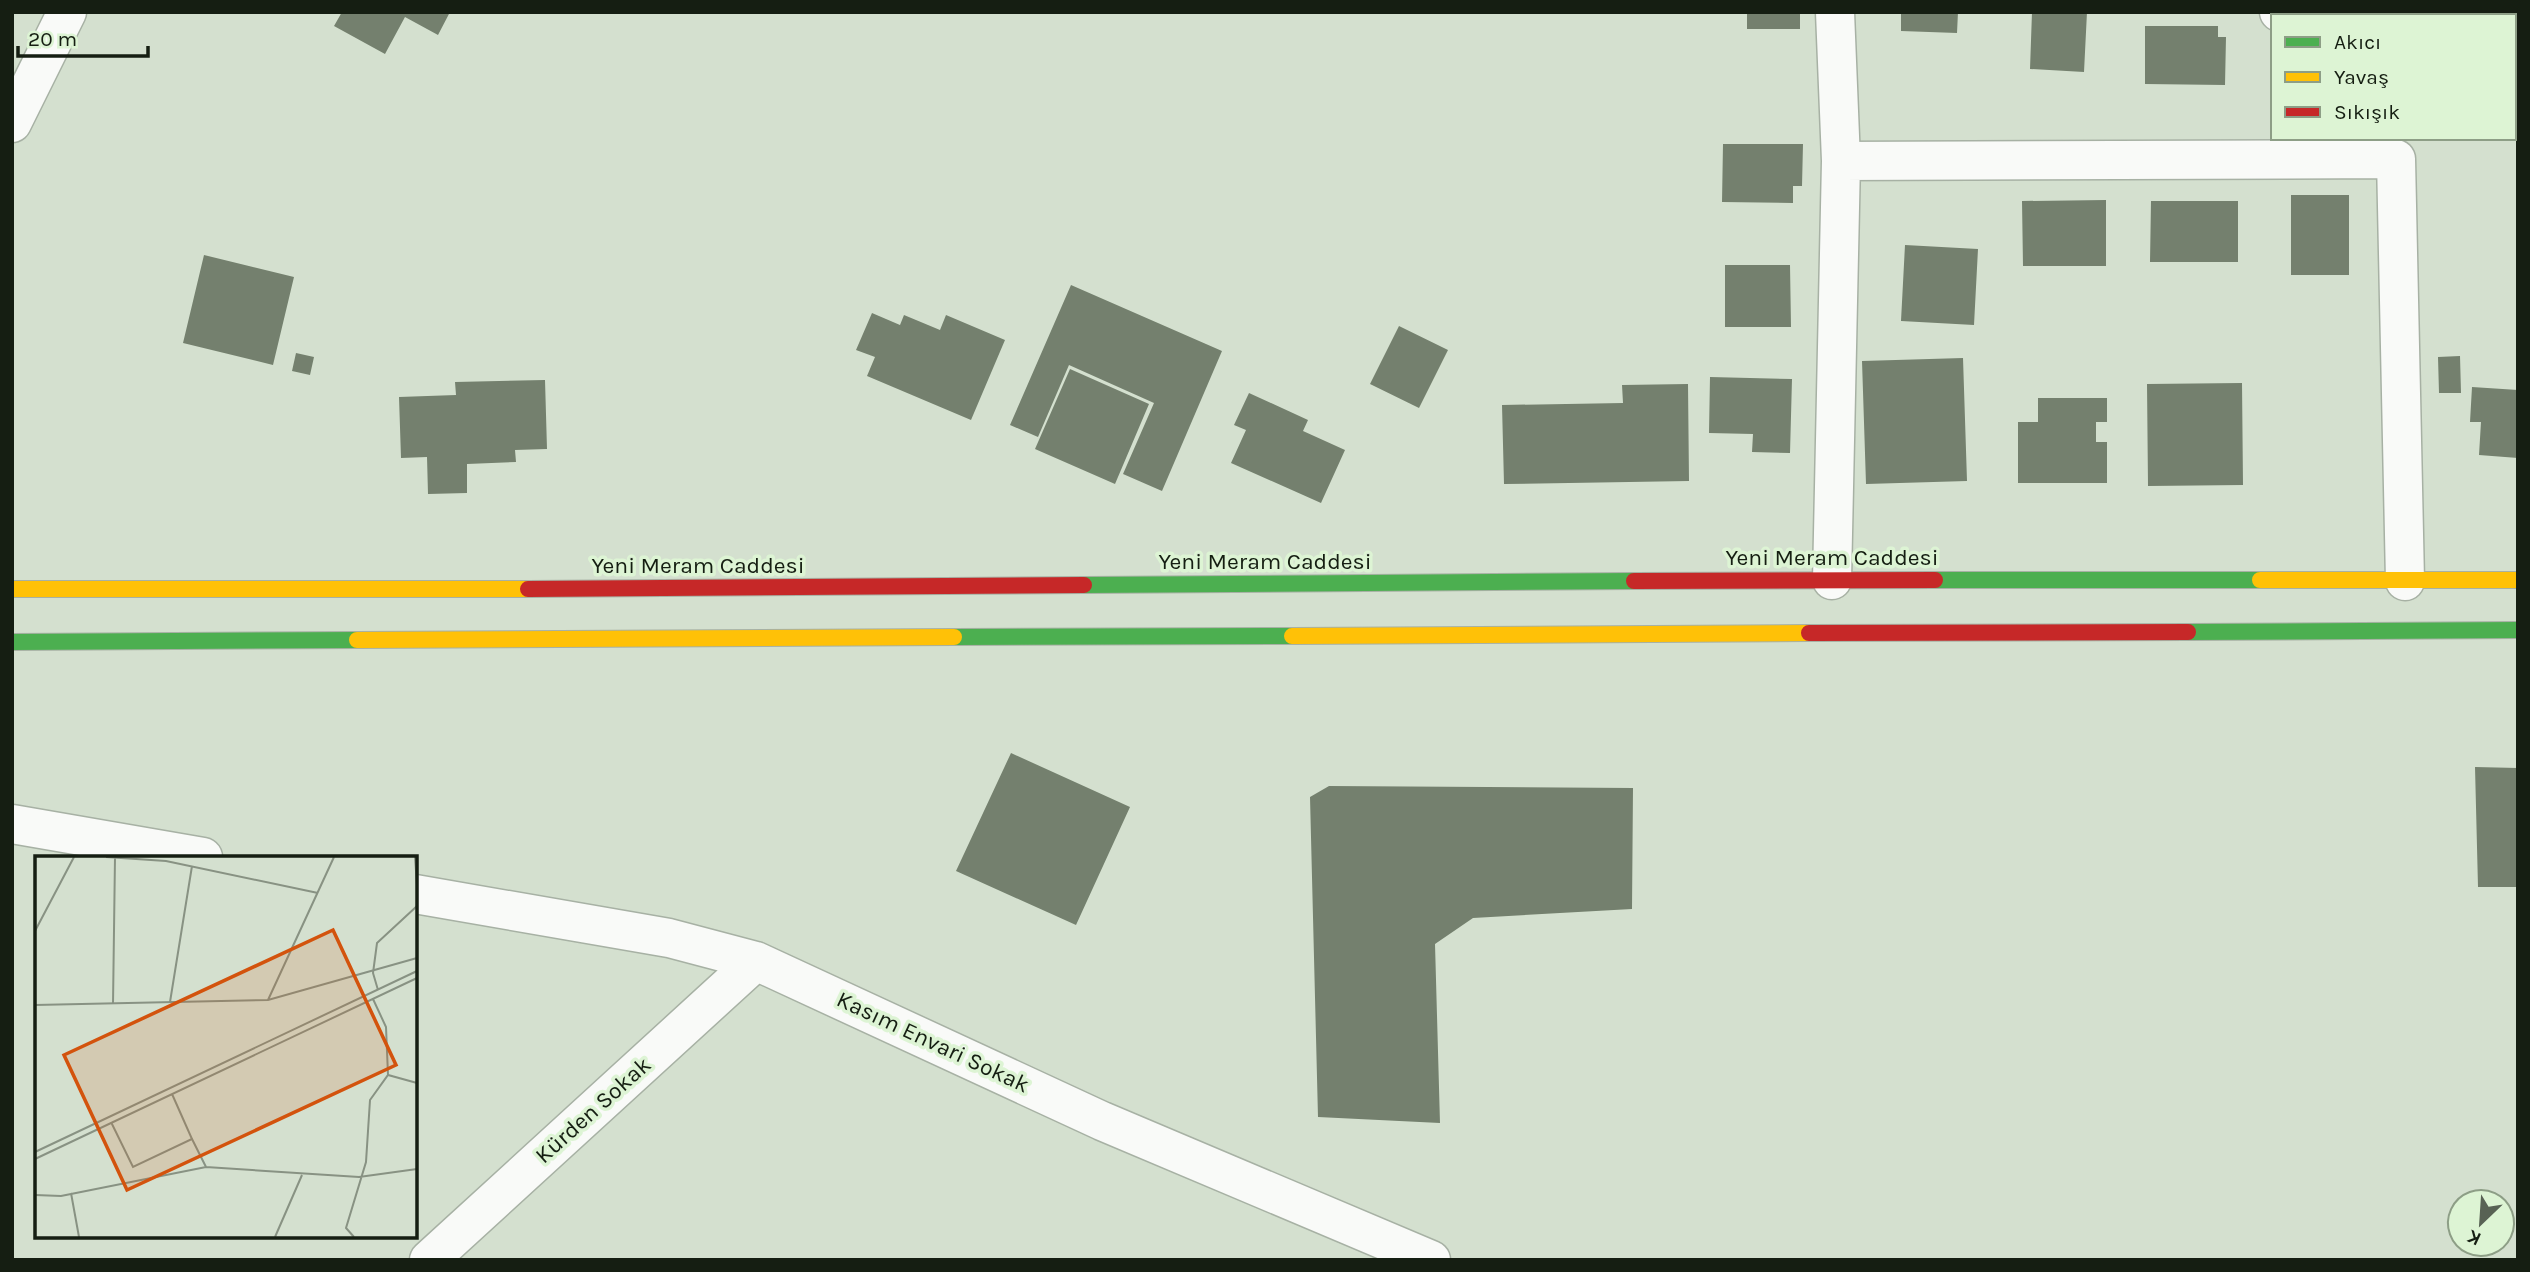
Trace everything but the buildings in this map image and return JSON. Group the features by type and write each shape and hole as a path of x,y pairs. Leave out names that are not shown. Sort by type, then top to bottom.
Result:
{"main road":[{"name":"Yeni Meram Caddesi","path":"12,589 573,589 1832,580 2518,580"},
{"path":"12,642 2518,630"}],"street":[{"path":"12,123 67,12"},
{"path":"1832,580 1840,160 1835,12"},
{"path":"1840,160 2396,159 2404,581"},
{"path":"12,824 196,856"},
{"name":"Kasım Envari Sokak","path":"416,894 669,938 756,961 1102,1121 1431,1260"},
{"name":"Kürden Sokak","path":"429,1260 756,961"}],"traffic: fast":[{"path":"1935,580 2260,580"},
{"path":"1084,585 1634,581"},
{"path":"2188,632 2518,630"},
{"path":"954,637 1292,636"},
{"path":"12,642 357,640"}],"traffic: slow":[{"path":"2260,580 2518,580"},
{"path":"12,589 528,589"},
{"path":"1292,636 1809,633"},
{"path":"357,640 954,637"}],"traffic: jam":[{"path":"1634,581 1935,580"},
{"path":"528,589 1084,585"},
{"path":"1809,633 2188,632"}]}
